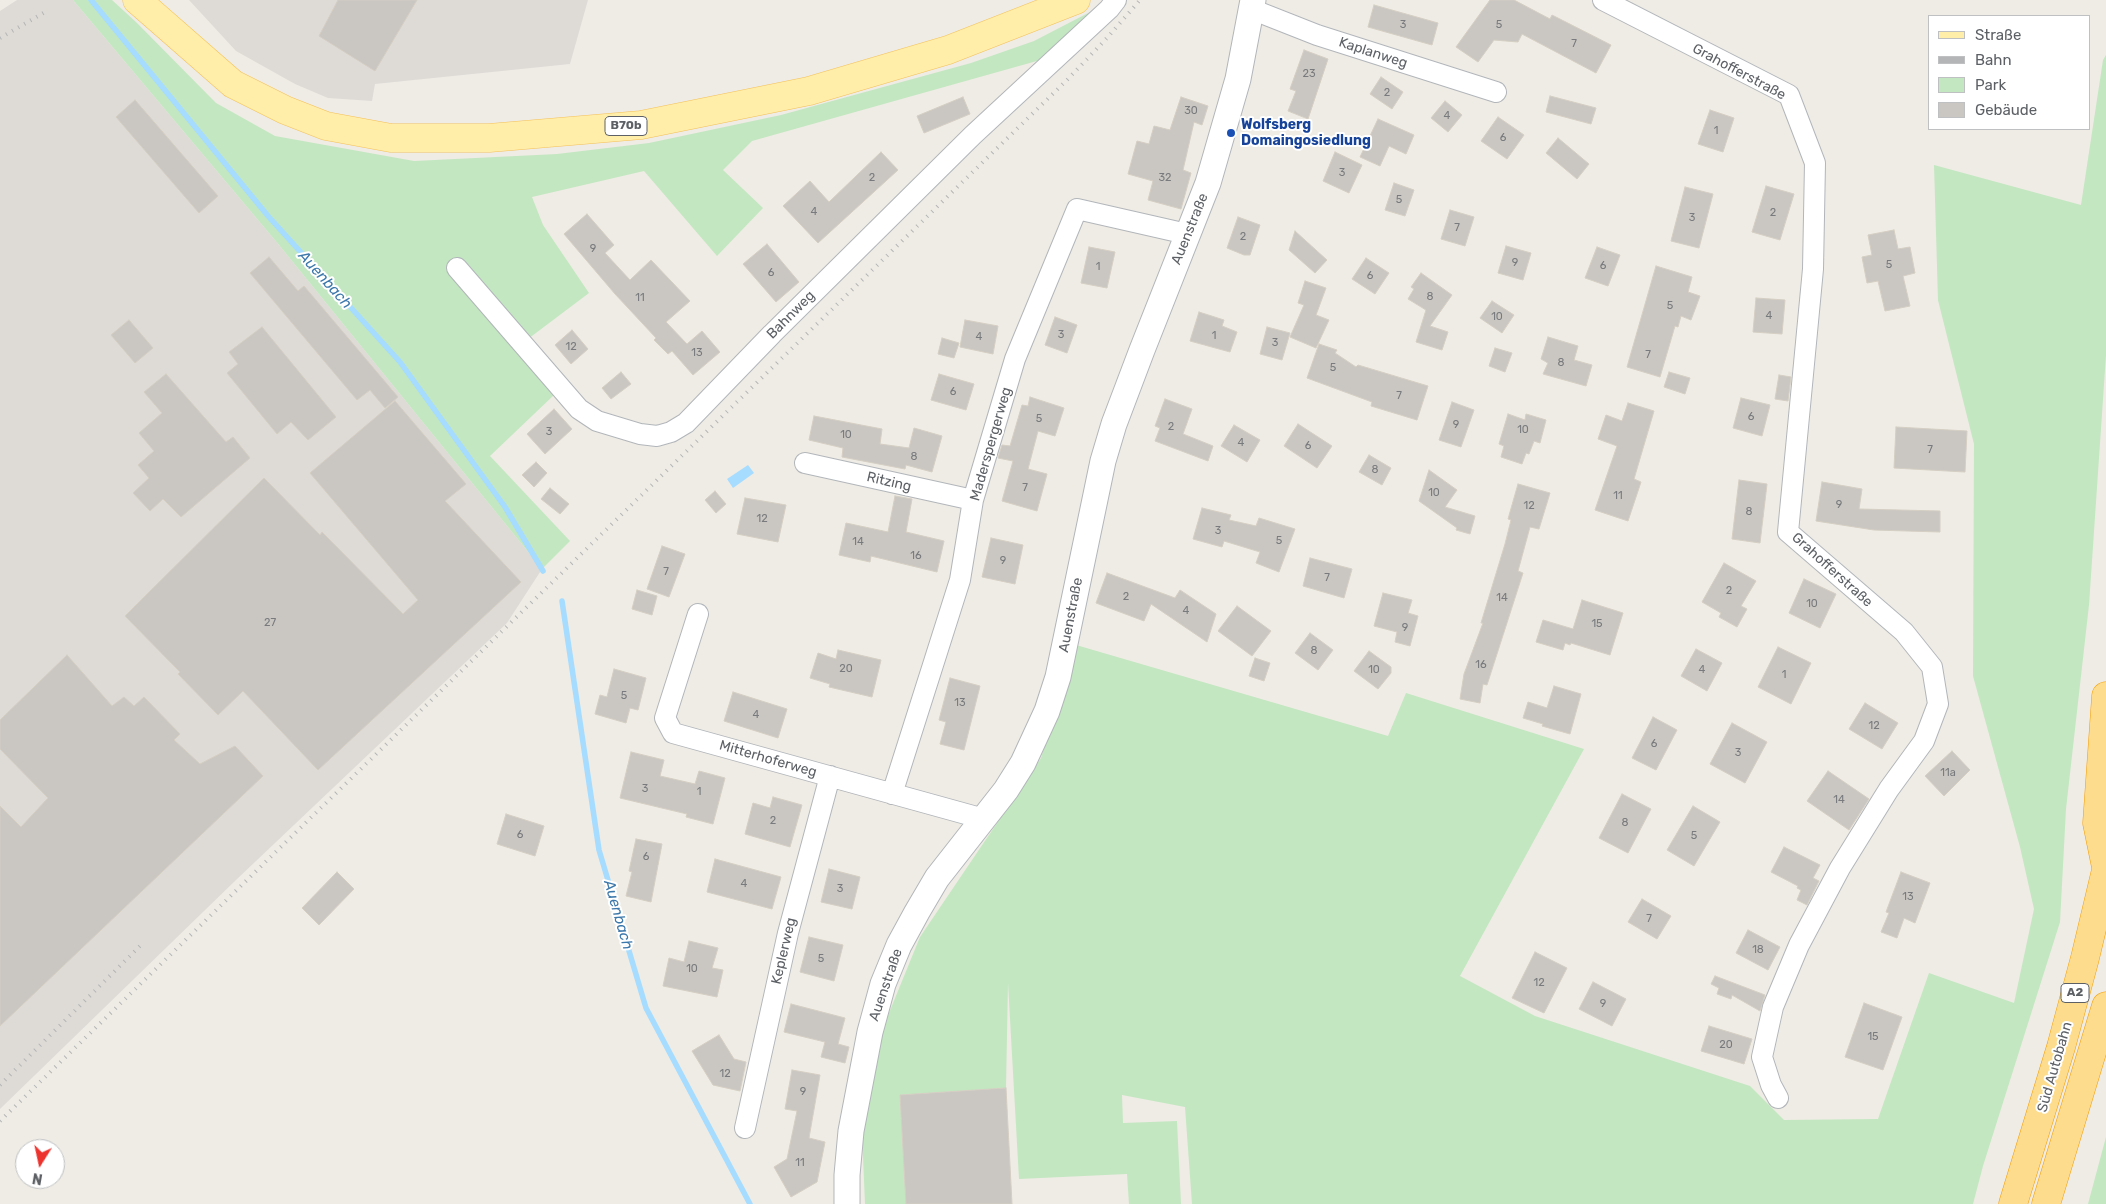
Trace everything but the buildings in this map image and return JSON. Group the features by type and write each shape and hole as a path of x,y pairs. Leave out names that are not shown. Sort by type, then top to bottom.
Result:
{"highway":[{"path":"2106,696 2097,823 2106,868"},
{"name":"Süd Autobahn","path":"2013,1204 2063,1038 2085,958 2106,868"},
{"name":"A2","path":"2046,1204 2106,1006"}],"main road":[{"name":"B70b","path":"137,0 233,84 285,110 326,126 391,138 489,138 641,125 809,90 948,50 1076,0"},
{"name":"B70b","path":"154,0 184,40"}],"street":[{"name":"Bahnweg","path":"457,268 580,409 597,421 640,434 657,436 671,432 686,423 779,327 973,135 1110,9 1116,0"},
{"name":"Grahofferstraße","path":"1603,0 1789,95 1816,164 1814,269 1788,532 1904,632 1932,667 1938,704 1924,741 1889,789 1840,868 1799,945 1772,1008 1762,1057 1771,1086 1778,1098"},
{"name":"Kaplanweg","path":"1252,5 1316,35 1496,92"},
{"name":"Auenstraße","path":"847,1204 847,1175 851,1131 870,1032 884,984 899,945 937,878 984,819 1023,763 1047,711 1058,677 1106,452 1135,369 1208,183 1238,79 1252,5"},
{"name":"Maderspergerweg","path":"892,794 960,580 973,500 1015,359 1077,209 1188,234"},
{"name":"Ritzing","path":"805,463 973,500"},
{"name":"Mitterhoferweg","path":"698,614 665,718 673,733 984,819"},
{"name":"Keplerweg","path":"745,1128 788,933 830,776"}],"shaded area":[{"path":"17,0 73,0 279,245 542,569 507,623 236,880 0,1109 0,11"},
{"path":"189,0 588,0 570,64 375,84 372,101 328,98 295,84 236,51"}],"green space":[{"path":"73,0 112,0 216,103 275,136 414,161 557,154 649,143 781,115 971,63 1034,41 1090,12 1051,57 752,141 723,170 763,208 717,256 644,171 532,197 543,225 589,293 516,348 554,395 490,456 570,541 542,569 279,245"},
{"path":"2106,55 2106,355 2089,605 2066,809 2060,922 1983,1166 1973,1204 1192,1204 1185,1107 1122,1095 1123,1123 1177,1121 1181,1204 1129,1204 1127,1174 1019,1179 1008,983 1006,1088 900,1095 906,1204 865,1204 860,1084 920,937 1041,758 1076,645 1388,736 1406,693 1584,749 1460,976 1535,1016 1750,1086 1784,1120 1878,1119 1929,973 2014,1003 2034,909 2020,847 1973,676 1974,444 1938,300 1934,165 2081,205 2103,60"},
{"path":"2106,1137 2106,1204 2088,1204"}],"water":[{"path":"748,465 754,473 733,488 727,479"}],"waterway":[{"name":"Auenbach","path":"91,0 268,216 400,362 505,507 543,571"},
{"name":"Auenbach","path":"562,601 599,850 646,1008 750,1204"}],"railway":[{"path":"0,1121 1067,80 1140,0"},
{"path":"0,38 47,11"},
{"path":"0,1085 144,942"}],"place":[{"name":"Wolfsberg Domaingosiedlung","path":"1231,133"}]}
